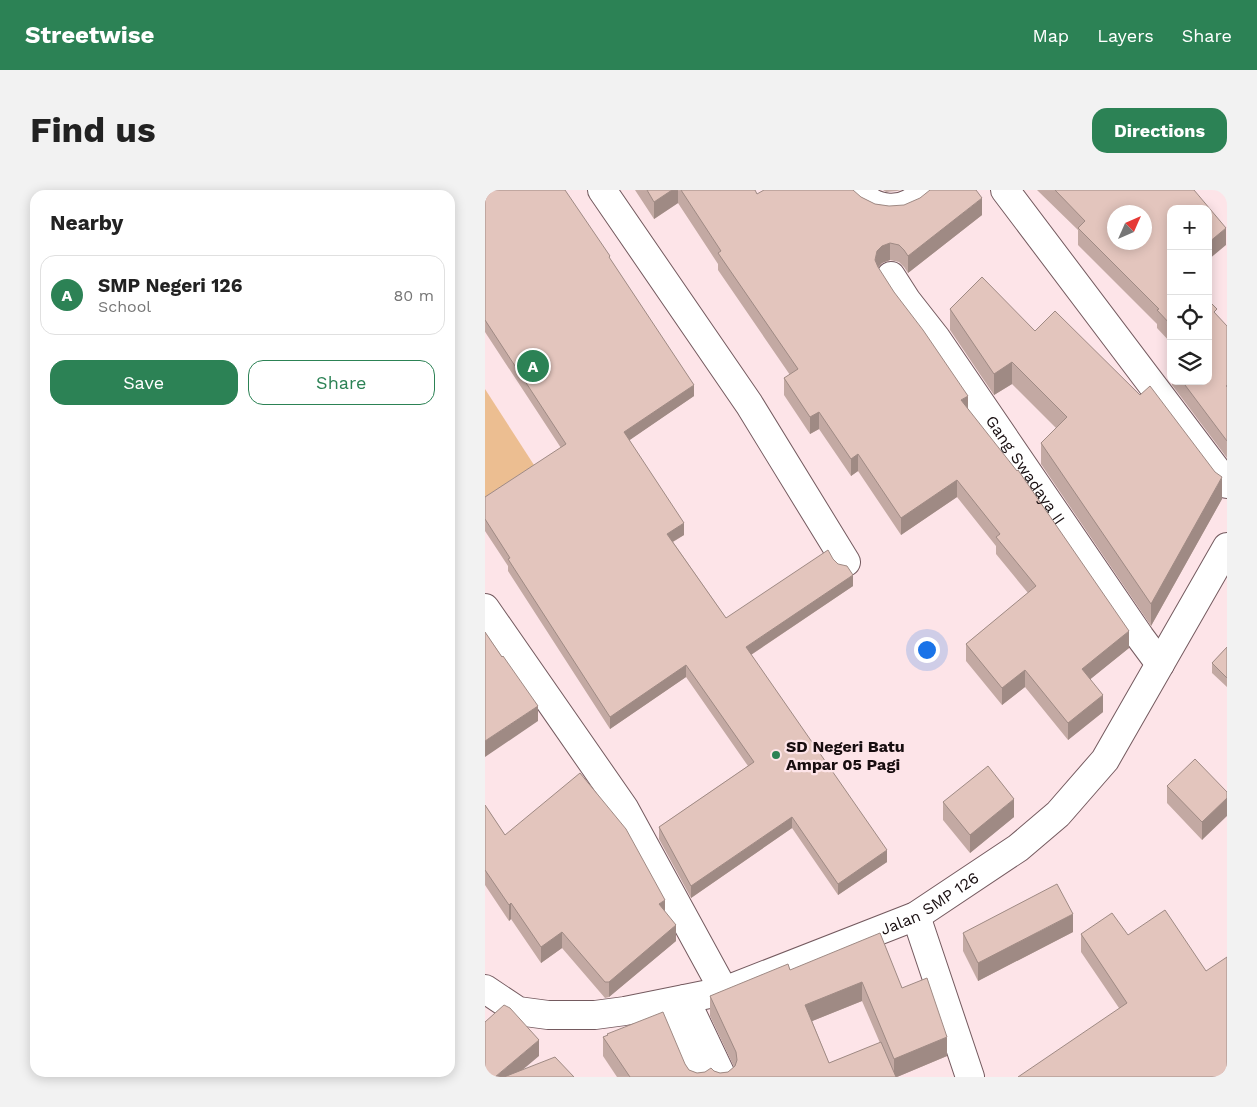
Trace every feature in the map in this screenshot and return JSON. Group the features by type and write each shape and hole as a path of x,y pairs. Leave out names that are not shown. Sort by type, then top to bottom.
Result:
{"street":[{"path":"602,190 749,404 846,562"},
{"path":"857,190 868,201 886,208 910,203 925,190"},
{"path":"1005,190 1227,484"},
{"name":"Gang Swadaya II","path":"891,276 907,301 936,338 1160,664"},
{"name":"Jalan SMP 126","path":"485,989 518,1011 548,1015 595,1015 625,1011 724,991 916,916 1019,848 1058,814 1105,760 1227,547"},
{"path":"485,608 624,808 724,991"},
{"path":"916,916 971,1077"},
{"path":"675,1001 678,1025 699,1077"},
{"path":"675,1001 722,1077"}],"shaded area":[{"path":"485,389 534,465 485,497"}],"building":[{"path":"485,190 565,190 694,385 624,432 684,523 667,534 726,618 828,550 838,564 847,566 853,575 746,647 887,850 838,884 792,817 691,886 659,827 754,762 686,665 610,717 508,559 510,558 485,519 485,497 566,444 485,320"},
{"path":"647,190 672,190 654,202"},
{"path":"681,190 755,190 757,194 764,190 853,190 861,197 875,204 889,206 904,205 920,198 930,190 976,190 982,198 908,256 899,245 890,243 882,246 877,251 875,260 894,292 923,330 968,396 961,400 1018,470 1129,631 1082,669 1103,695 1068,723 1025,670 1002,688 966,644 1036,586 996,537 1000,534 957,480 901,518 858,454 851,459 819,412 810,417 784,378 798,369 718,253 721,251"},
{"path":"1055,190 1194,190 1207,205 1167,205 1167,321 1157,310 1159,309 1078,228 1085,221"},
{"path":"1212,211 1226,228 1212,240"},
{"path":"982,277 1035,331 1055,311 1140,395 1150,386 1215,472 1222,477 1151,604 1041,443 1067,417 1012,362 994,374 950,309"},
{"path":"1212,304 1217,309 1214,312 1227,326 1227,441 1185,385 1212,385"},
{"path":"485,632 538,706 485,741"},
{"path":"1227,647 1227,678 1212,663"},
{"path":"1195,759 1227,792 1227,798 1202,822 1167,786"},
{"path":"988,766 1014,799 970,835 943,802"},
{"path":"580,773 626,829 665,900 659,904 676,925 609,982 605,982 562,932 541,947 511,903 509,905 485,870 485,805 505,835"},
{"path":"1057,884 1073,914 978,963 963,933"},
{"path":"1165,910 1206,971 1227,957 1227,1077 1018,1077 1127,1003 1081,934 1112,913 1128,935"},
{"path":"880,933 902,988 927,978 947,1037 894,1059 862,982 805,1005 829,1063 881,1042 896,1077 630,1077 603,1037 663,1012 689,1070 697,1073 705,1072 711,1068 720,1073 728,1072 735,1066 737,1060 736,1052 710,996 788,964 790,970"},
{"path":"504,1005 510,1008 539,1040 495,1077 485,1077 485,1022"},
{"path":"555,1057 574,1077 504,1077"}],"place":[{"name":"SMP Negeri 126","path":"533,366"},
{"name":"SD Negeri Batu Ampar 05 Pagi","path":"776,755"}]}
